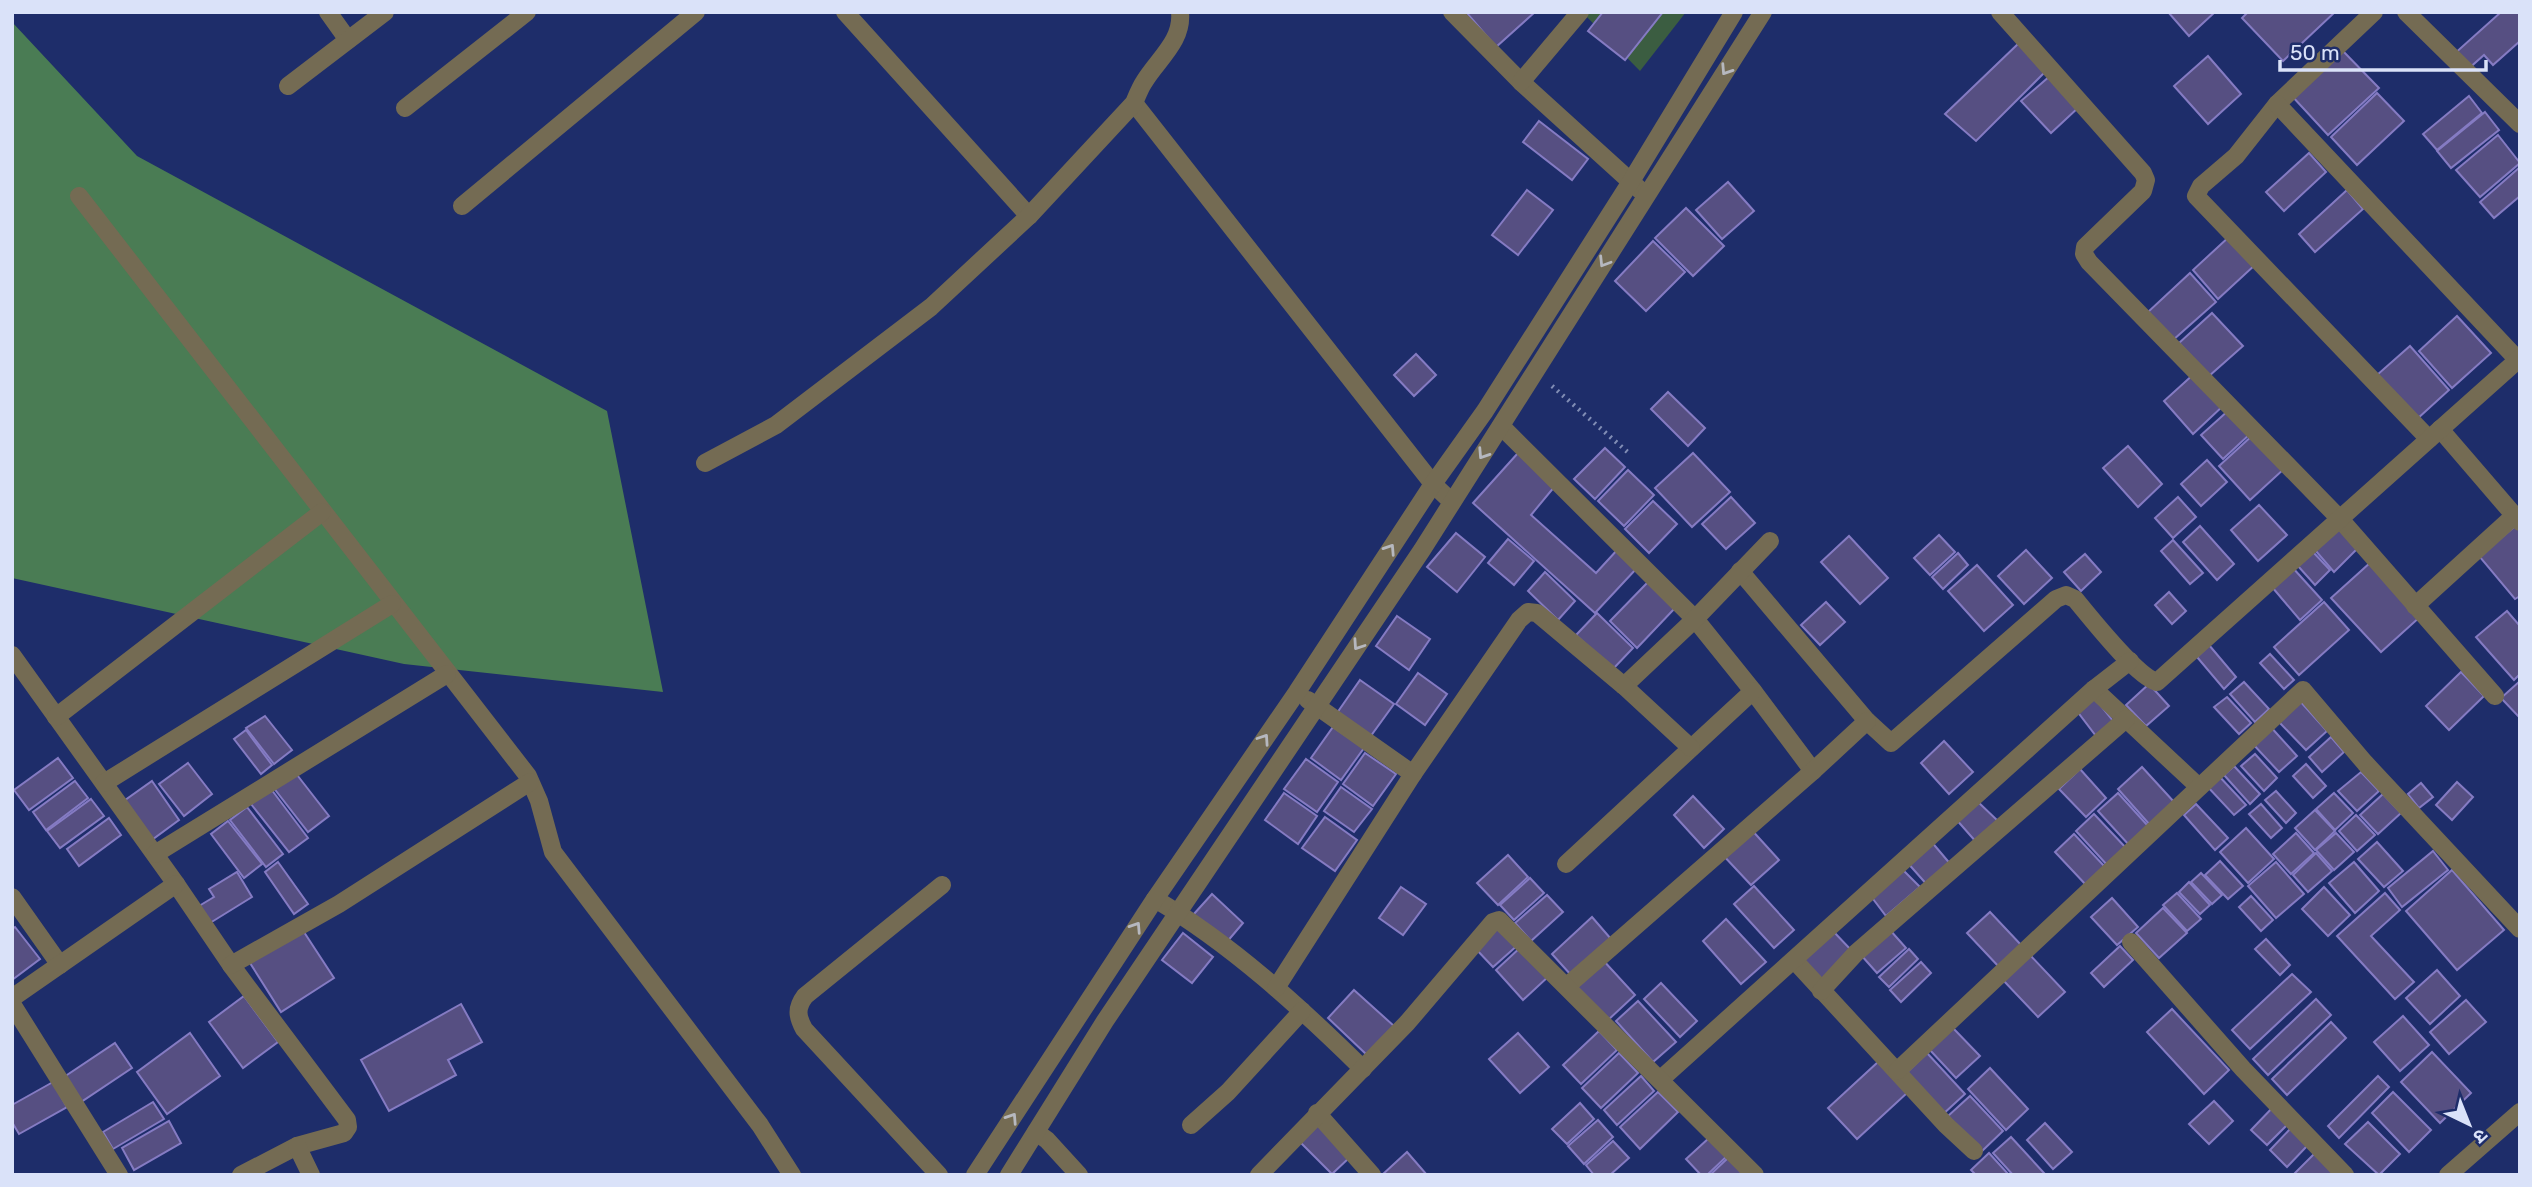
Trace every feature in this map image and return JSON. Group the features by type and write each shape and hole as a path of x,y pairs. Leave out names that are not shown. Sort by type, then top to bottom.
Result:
{"street":[{"path":"328,12 348,40"},
{"path":"288,86 385,12"},
{"path":"405,108 527,12"},
{"path":"461,206 696,12"},
{"path":"845,12 1029,216"},
{"path":"705,463 776,425 931,307 1029,216 1134,103 1144,81 1162,60 1181,26 1180,12"},
{"path":"1452,12 1521,82 1630,183 1646,194"},
{"path":"1521,82 1580,12"},
{"path":"1009,1175 1105,1021 1452,502 1763,12"},
{"path":"2000,12 2143,173 2146,180 2143,191 2085,247 2084,254 2089,262 2340,519 2495,696"},
{"path":"2374,12 2277,104 2248,143 2201,186 2196,196 2517,519 2415,606"},
{"path":"2406,12 2520,124"},
{"path":"975,1175 1155,899 1297,692 1433,484 1485,411 1630,183 1730,14 1748,36"},
{"path":"1134,103 1433,484 1452,502"},
{"path":"1740,571 1867,721 1888,742 1895,741 2060,596 2066,595 2074,599 2130,661 2152,681 2160,680 2519,359 2277,104"},
{"path":"79,196 530,782 539,802 553,852 752,1114 785,1172"},
{"path":"1501,426 1695,619 1813,771"},
{"path":"56,717 323,512"},
{"path":"1623,686 1695,619 1770,541"},
{"path":"104,783 393,604"},
{"path":"1276,988 1413,774 1519,620 1528,612 1537,613 1691,748"},
{"path":"12,655 231,965 347,1120 348,1127 344,1133 297,1146 241,1175"},
{"path":"1661,1079 2094,689 2130,661"},
{"path":"155,854 447,674"},
{"path":"2094,689 2199,787"},
{"path":"1897,1071 2303,690 2365,763 2520,929"},
{"path":"1566,864 1753,691"},
{"path":"1297,692 1413,774"},
{"path":"1821,991 1856,953 2126,719"},
{"path":"1567,986 1867,721"},
{"path":"231,965 339,904 530,782"},
{"path":"12,998 176,884"},
{"path":"939,1175 804,1029 798,1010 804,996 942,885"},
{"path":"12,897 60,965"},
{"path":"1155,899 1179,914 1276,988 1363,1069"},
{"path":"1258,1175 1407,1023 1496,920 1504,922 1755,1175"},
{"path":"2131,942 2243,1069 2345,1175"},
{"path":"1794,960 1946,1125 1974,1151"},
{"path":"12,1004 119,1175"},
{"path":"1191,1125 1228,1093 1302,1012"},
{"path":"2448,1175 2520,1112"},
{"path":"1317,1113 1372,1175"},
{"path":"1036,1132 1047,1140 1079,1175"},
{"path":"297,1146 311,1175"}],"path":[{"path":"1535,372 1631,455"}],"green space":[{"path":"1582,12 1686,12 1640,71"},
{"path":"12,22 137,156 607,411 663,692 404,664 12,578"}],"building":[{"path":"1466,12 1535,12 1496,47"},
{"path":"1603,12 1663,12 1625,60 1588,31"},
{"path":"2168,12 2215,12 2189,36"},
{"path":"2248,12 2335,12 2283,61 2242,18"},
{"path":"2501,12 2520,13 2520,41 2493,65 2484,55 2467,70 2453,55"},
{"path":"2020,42 2046,71 1976,141 1945,114"},
{"path":"2340,48 2379,88 2328,135 2291,95"},
{"path":"2208,56 2241,94 2208,124 2174,86"},
{"path":"2050,76 2079,107 2051,133 2021,101"},
{"path":"2377,93 2404,121 2357,165 2331,137"},
{"path":"2469,96 2482,113 2437,150 2423,134"},
{"path":"2485,112 2499,130 2451,168 2437,151"},
{"path":"1539,121 1588,159 1572,180 1523,142"},
{"path":"2498,135 2520,163 2480,197 2456,170"},
{"path":"2309,153 2326,172 2284,211 2266,192"},
{"path":"2520,167 2520,196 2494,218 2480,202"},
{"path":"1728,182 1754,211 1722,239 1696,210"},
{"path":"1527,190 1553,210 1518,255 1492,235"},
{"path":"2347,190 2363,209 2315,252 2299,234"},
{"path":"1686,208 1724,246 1693,276 1655,238"},
{"path":"2230,236 2256,264 2218,299 2193,270"},
{"path":"1653,241 1685,272 1646,311 1615,281"},
{"path":"2190,273 2216,302 2173,340 2148,312"},
{"path":"2212,313 2243,346 2209,376 2179,343"},
{"path":"2457,316 2491,353 2452,388 2419,351"},
{"path":"2410,346 2449,390 2417,419 2377,375"},
{"path":"1416,354 1436,375 1414,396 1394,375"},
{"path":"2195,373 2224,405 2193,434 2164,401"},
{"path":"1668,392 1705,428 1688,446 1651,409"},
{"path":"2229,410 2250,434 2223,459 2201,435"},
{"path":"2254,434 2285,468 2250,500 2219,466"},
{"path":"2128,446 2162,484 2138,507 2103,468"},
{"path":"1605,448 1625,467 1595,499 1574,479"},
{"path":"1518,453 1555,486 1531,515 1596,573 1618,549 1637,568 1595,613 1473,503"},
{"path":"1693,453 1730,492 1692,527 1655,488"},
{"path":"2207,460 2227,482 2201,506 2181,484"},
{"path":"1628,470 1654,495 1624,526 1598,501"},
{"path":"1731,497 1755,523 1726,549 1702,524"},
{"path":"2178,497 2196,517 2173,538 2155,518"},
{"path":"1653,501 1677,524 1649,553 1625,529"},
{"path":"2259,505 2287,535 2258,561 2231,530"},
{"path":"2519,523 2520,596 2515,599 2479,556"},
{"path":"2200,526 2234,564 2217,580 2183,542"},
{"path":"2339,529 2357,549 2334,572 2315,550"},
{"path":"1456,533 1485,557 1457,592 1427,567"},
{"path":"1939,535 1955,552 1930,575 1914,558"},
{"path":"1849,536 1888,578 1860,604 1821,562"},
{"path":"1508,539 1534,561 1514,585 1488,563"},
{"path":"2173,540 2203,573 2190,584 2161,551"},
{"path":"2026,550 2052,578 2024,604 1998,576"},
{"path":"2313,552 2330,570 2315,585 2298,566"},
{"path":"1958,553 1968,565 1943,589 1932,577"},
{"path":"2085,554 2101,572 2081,591 2064,572"},
{"path":"2371,562 2421,616 2381,652 2331,598"},
{"path":"1977,565 2013,605 1984,631 1948,591"},
{"path":"2292,567 2322,600 2300,620 2272,587"},
{"path":"1545,572 1575,601 1558,620 1528,591"},
{"path":"1649,581 1676,607 1637,648 1610,621"},
{"path":"2169,592 2186,611 2172,624 2155,605"},
{"path":"1826,602 1845,622 1820,645 1801,625"},
{"path":"2324,602 2349,630 2299,675 2274,647"},
{"path":"2507,611 2520,626 2520,674 2514,680 2476,637"},
{"path":"1597,613 1633,648 1612,670 1576,635"},
{"path":"1397,616 1430,639 1409,670 1376,646"},
{"path":"2209,645 2236,677 2224,689 2197,657"},
{"path":"2270,654 2294,680 2284,689 2260,663"},
{"path":"2461,672 2484,696 2449,730 2426,706"},
{"path":"1418,673 1447,694 1425,725 1396,704"},
{"path":"1360,680 1394,704 1370,737 1337,713"},
{"path":"2520,681 2520,718 2501,698"},
{"path":"2244,682 2269,709 2255,722 2230,694"},
{"path":"2149,684 2169,706 2146,726 2126,705"},
{"path":"2093,696 2113,721 2096,736 2077,711"},
{"path":"2227,697 2251,723 2239,734 2214,707"},
{"path":"2299,700 2327,731 2306,750 2277,720"},
{"path":"265,716 292,750 274,764 246,728"},
{"path":"2269,725 2297,756 2279,772 2251,742"},
{"path":"1333,727 1364,748 1341,780 1311,758"},
{"path":"246,730 272,765 261,774 234,739"},
{"path":"2331,737 2344,752 2322,772 2309,757"},
{"path":"1944,741 1973,772 1949,794 1921,763"},
{"path":"1365,753 1396,774 1373,806 1343,784"},
{"path":"2255,754 2277,778 2264,791 2241,766"},
{"path":"58,758 73,778 29,810 14,790"},
{"path":"1306,759 1338,782 1317,812 1284,789"},
{"path":"188,763 212,794 184,816 159,784"},
{"path":"2306,764 2326,786 2313,798 2293,776"},
{"path":"2234,766 2260,794 2250,804 2224,775"},
{"path":"2142,767 2175,803 2150,825 2118,789"},
{"path":"2080,769 2106,798 2086,817 2059,789"},
{"path":"294,771 329,816 308,832 273,787"},
{"path":"2361,772 2379,791 2357,811 2338,791"},
{"path":"2218,775 2246,805 2234,815 2206,785"},
{"path":"75,781 88,798 46,830 33,812"},
{"path":"152,781 179,820 149,842 121,803"},
{"path":"2457,782 2473,797 2452,820 2436,805"},
{"path":"2421,783 2433,797 2419,808 2408,794"},
{"path":"1341,787 1372,809 1354,832 1324,811"},
{"path":"271,789 308,838 289,852 251,804"},
{"path":"2276,791 2296,813 2286,823 2265,800"},
{"path":"1284,793 1317,816 1298,844 1265,820"},
{"path":"2118,793 2148,826 2129,845 2098,811"},
{"path":"2334,793 2353,813 2335,830 2316,809"},
{"path":"2383,794 2401,813 2378,834 2360,815"},
{"path":"1693,796 1724,829 1704,848 1674,815"},
{"path":"91,799 104,816 60,848 47,831"},
{"path":"1976,800 1999,822 1977,843 1955,818"},
{"path":"2196,804 2228,838 2215,850 2184,815"},
{"path":"2261,804 2282,828 2271,838 2249,814"},
{"path":"247,807 283,854 266,867 230,820"},
{"path":"2315,810 2335,831 2315,850 2295,828"},
{"path":"2094,814 2127,849 2108,866 2076,831"},
{"path":"2356,815 2375,835 2357,851 2339,831"},
{"path":"1325,817 1357,840 1335,871 1302,848"},
{"path":"109,818 121,835 79,866 67,849"},
{"path":"228,821 262,864 244,878 211,834"},
{"path":"1749,827 1779,860 1751,885 1721,853"},
{"path":"2246,828 2274,859 2248,883 2220,852"},
{"path":"2296,833 2314,853 2291,874 2273,854"},
{"path":"2336,833 2354,852 2334,870 2316,850"},
{"path":"2074,834 2106,868 2087,886 2055,852"},
{"path":"1930,840 1952,866 1929,887 1906,861"},
{"path":"2377,842 2403,871 2384,887 2358,859"},
{"path":"2433,851 2448,870 2402,907 2388,888"},
{"path":"2316,853 2332,871 2308,892 2293,875"},
{"path":"1508,855 1528,877 1498,905 1477,883"},
{"path":"2220,861 2243,886 2228,899 2205,875"},
{"path":"278,862 308,904 294,914 265,872"},
{"path":"2276,862 2304,894 2276,918 2248,886"},
{"path":"2354,862 2379,891 2355,913 2329,883"},
{"path":"1901,868 1920,887 1886,916 1870,895"},
{"path":"2452,870 2504,930 2457,970 2406,911"},
{"path":"237,872 252,897 210,923 199,906 214,897 209,889"},
{"path":"2201,873 2222,895 2212,904 2191,882"},
{"path":"1530,878 1544,893 1514,920 1500,905"},
{"path":"2189,882 2210,905 2200,914 2179,892"},
{"path":"1754,886 1794,930 1774,948 1734,904"},
{"path":"1401,887 1426,904 1403,935 1379,918"},
{"path":"2324,887 2350,915 2328,936 2302,909"},
{"path":"2177,893 2201,919 2187,931 2163,905"},
{"path":"2385,893 2400,910 2371,936 2414,982 2395,999 2337,936"},
{"path":"1212,894 1243,923 1226,943 1193,915"},
{"path":"1547,895 1563,912 1531,941 1515,923"},
{"path":"2251,896 2273,920 2261,931 2239,907"},
{"path":"2112,898 2138,927 2117,945 2091,917"},
{"path":"2163,908 2187,933 2159,958 2136,933"},
{"path":"1990,912 2023,947 2000,968 1967,933"},
{"path":"1592,917 1611,939 1571,975 1552,954"},
{"path":"1726,919 1766,962 1741,984 1703,941"},
{"path":"1500,923 1519,944 1493,967 1474,947"},
{"path":"15,927 40,959 12,980 12,929"},
{"path":"302,929 334,978 281,1012 250,963"},
{"path":"1832,930 1853,952 1822,981 1802,959"},
{"path":"1890,930 1906,948 1877,973 1861,955"},
{"path":"1183,933 1213,957 1192,983 1162,960"},
{"path":"2266,939 2290,965 2280,975 2255,949"},
{"path":"1522,946 1549,976 1523,1000 1496,970"},
{"path":"2120,946 2133,960 2104,987 2091,973"},
{"path":"1909,949 1918,959 1889,987 1879,977"},
{"path":"2029,954 2065,992 2038,1017 2002,979"},
{"path":"1602,959 1635,995 1607,1021 1574,985"},
{"path":"1921,962 1931,973 1901,1002 1890,990"},
{"path":"2437,970 2460,996 2430,1024 2406,998"},
{"path":"2292,974 2311,992 2250,1049 2232,1030"},
{"path":"1661,983 1697,1021 1680,1037 1644,999"},
{"path":"1354,990 1394,1026 1367,1055 1328,1018"},
{"path":"244,996 278,1042 243,1068 209,1022"},
{"path":"2316,999 2331,1015 2268,1075 2253,1059"},
{"path":"2466,1000 2486,1022 2449,1054 2430,1032"},
{"path":"1638,1001 1676,1042 1653,1062 1616,1021"},
{"path":"461,1004 482,1042 448,1060 456,1075 389,1111 361,1060"},
{"path":"2172,1009 2229,1070 2204,1094 2147,1032"},
{"path":"2403,1016 2429,1045 2400,1071 2374,1042"},
{"path":"2331,1022 2346,1038 2287,1095 2272,1079"},
{"path":"1952,1027 1980,1056 1956,1078 1929,1049"},
{"path":"1599,1031 1617,1050 1581,1084 1563,1065"},
{"path":"190,1033 220,1076 167,1114 137,1072"},
{"path":"1518,1033 1549,1067 1520,1093 1489,1059"},
{"path":"115,1043 132,1068 81,1102 64,1077"},
{"path":"2432,1052 2471,1093 2440,1123 2401,1082"},
{"path":"1619,1053 1638,1073 1601,1108 1582,1088"},
{"path":"1927,1053 1965,1094 1942,1115 1904,1075"},
{"path":"1878,1062 1907,1093 1857,1139 1828,1108"},
{"path":"1990,1068 2028,1109 2006,1130 1968,1089"},
{"path":"1641,1076 1654,1091 1617,1125 1604,1110"},
{"path":"2378,1076 2389,1087 2339,1138 2328,1126"},
{"path":"53,1082 67,1107 19,1134 12,1122 12,1105"},
{"path":"1658,1092 1678,1112 1640,1149 1620,1127"},
{"path":"2393,1092 2431,1130 2409,1152 2372,1113"},
{"path":"1970,1096 2003,1131 1981,1152 1948,1116"},
{"path":"2214,1101 2233,1121 2209,1144 2189,1124"},
{"path":"153,1102 164,1119 113,1149 103,1132"},
{"path":"1580,1103 1594,1119 1567,1144 1552,1129"},
{"path":"2276,1104 2292,1120 2267,1145 2251,1130"},
{"path":"1598,1120 1613,1137 1584,1164 1568,1146"},
{"path":"169,1121 181,1143 134,1170 122,1148"},
{"path":"1314,1121 1349,1158 1332,1174 1296,1138"},
{"path":"2368,1122 2400,1154 2379,1175 2345,1144"},
{"path":"2045,1123 2072,1152 2053,1169 2027,1140"},
{"path":"2291,1128 2308,1145 2287,1167 2270,1150"},
{"path":"2011,1137 2044,1173 2042,1175 2013,1175 1993,1153"},
{"path":"1709,1138 1726,1157 1707,1175 1701,1175 1686,1159"},
{"path":"1613,1141 1629,1158 1610,1175 1594,1175 1586,1165"},
{"path":"2317,1151 2334,1175 2297,1175 2295,1173"},
{"path":"1407,1152 1427,1175 1382,1175"},
{"path":"1989,1153 2009,1175 1976,1175 1971,1170"},
{"path":"1729,1157 1743,1175 1710,1175"}]}
